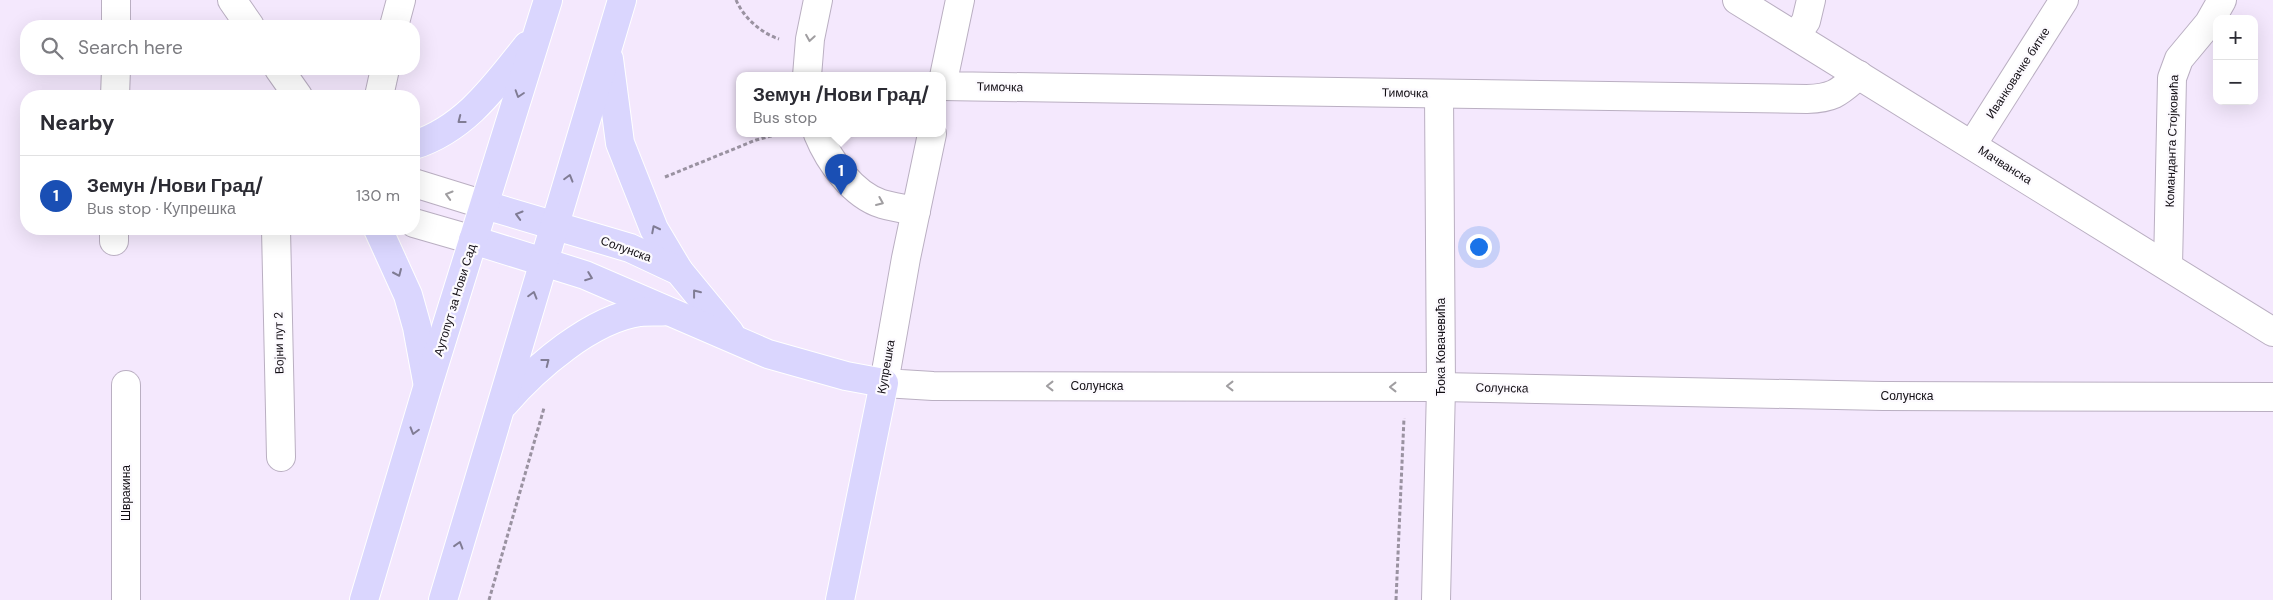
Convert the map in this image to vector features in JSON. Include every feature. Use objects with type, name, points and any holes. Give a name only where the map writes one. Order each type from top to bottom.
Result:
[{"type":"main road","name":"Аутопут за Нови Сад","points":[[364,600],[428,385],[548,0]]},
{"type":"main road","points":[[443,600],[542,261],[622,0]]},
{"type":"main road","points":[[420,142],[438,137],[465,117],[498,84],[539,31]]},
{"type":"main road","points":[[608,45],[614,108],[620,143],[654,229],[679,272]]},
{"type":"main road","name":"Солунска","points":[[484,205],[554,224],[630,248],[679,272],[711,313],[737,341]]},
{"type":"main road","points":[[381,235],[408,295],[417,327],[428,385]]},
{"type":"main road","name":"Солунска","points":[[473,240],[585,275],[768,354],[846,376],[884,383]]},
{"type":"main road","points":[[500,409],[523,381],[545,362],[590,332],[640,312],[672,311]]},
{"type":"main road","name":"Купрешка","points":[[840,600],[884,383]]},
{"type":"street","points":[[116,0],[116,20]]},
{"type":"street","points":[[232,0],[246,20]]},
{"type":"street","points":[[396,20],[401,0]]},
{"type":"street","points":[[807,72],[810,38],[818,0]]},
{"type":"street","points":[[945,72],[960,0]]},
{"type":"street","name":"Мачванска","points":[[1737,0],[2273,332]]},
{"type":"street","points":[[1796,36],[1806,21],[1811,0]]},
{"type":"street","name":"Иванковачке битке","points":[[1972,145],[2064,0]]},
{"type":"street","name":"Команданта Стојковића","points":[[2168,266],[2172,78],[2179,58],[2209,23],[2222,0]]},
{"type":"street","points":[[116,75],[116,90]]},
{"type":"street","points":[[283,75],[294,90]]},
{"type":"street","points":[[380,90],[384,75]]},
{"type":"street","name":"Тимочка","points":[[946,86],[1807,100],[1837,94],[1859,75]]},
{"type":"street","name":"Ђока Ковачевића","points":[[1436,600],[1442,387],[1438,94]]},
{"type":"street","points":[[820,137],[836,165],[849,181],[867,196],[881,203],[916,211]]},
{"type":"street","name":"Купрешка","points":[[884,383],[931,137]]},
{"type":"street","points":[[420,184],[484,205]]},
{"type":"street","points":[[420,225],[473,240]]},
{"type":"street","name":"Војни пут 2","points":[[276,235],[281,457]]},
{"type":"street","name":"Солунска","points":[[884,383],[933,386],[1442,387],[1883,396],[2273,397]]},
{"type":"street","name":"Швракина","points":[[126,385],[126,600]]},
{"type":"path","points":[[736,0],[740,10],[765,34],[787,42]]},
{"type":"path","points":[[657,180],[756,140],[768,137]]},
{"type":"path","points":[[489,600],[547,399]]},
{"type":"path","points":[[1396,600],[1404,416]]},
{"type":"place","name":"Земун /Нови Град/","points":[[841,195]]}]
